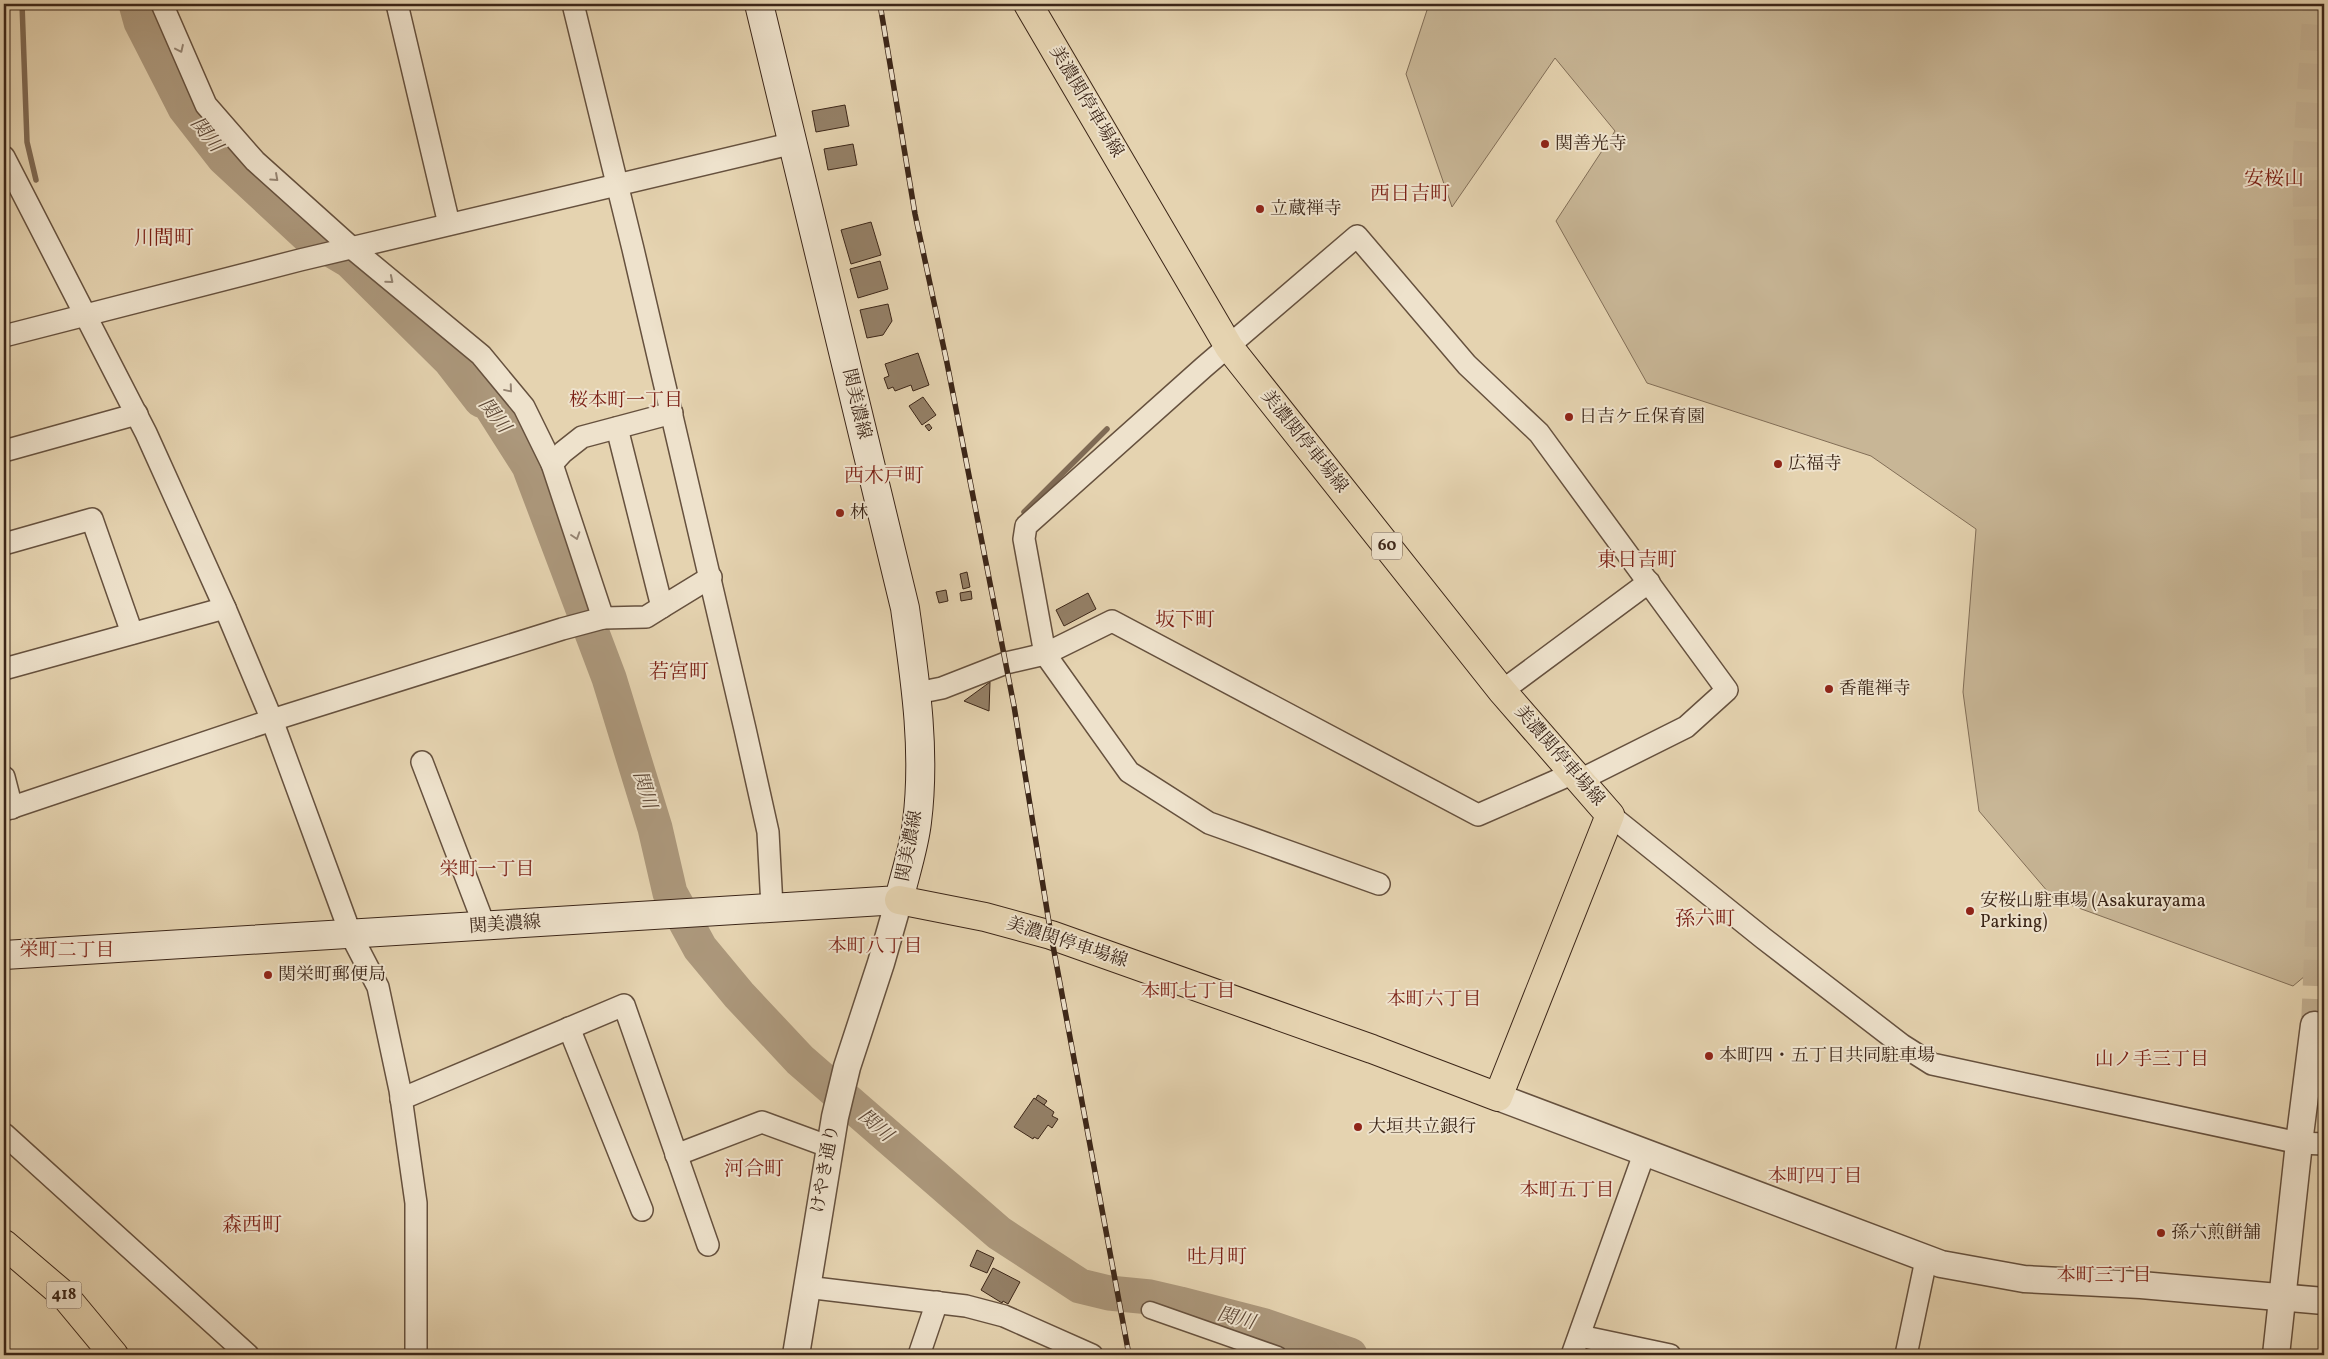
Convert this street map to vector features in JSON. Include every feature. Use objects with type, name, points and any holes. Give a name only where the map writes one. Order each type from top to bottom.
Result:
[{"type":"main road","name":"関美濃線","points":[[4,955],[486,927],[899,900],[917,822],[921,764],[917,693],[905,608],[794,142],[759,4]]},
{"type":"main road","name":"美濃関停車場線","points":[[899,900],[985,917],[1050,935],[1372,1049],[1498,1097],[1610,815],[1502,691],[1229,347],[1028,4]]},
{"type":"main road","name":"418","points":[[4,1244],[65,1296],[114,1355]]},
{"type":"street","points":[[162,4],[206,105],[255,161],[352,249],[481,355],[524,407],[552,464],[603,618]]},
{"type":"street","points":[[397,4],[449,224]]},
{"type":"street","points":[[573,4],[711,577],[768,832],[772,907]]},
{"type":"street","points":[[4,336],[300,260],[618,186],[794,142]]},
{"type":"street","points":[[4,157],[11,186],[85,314],[137,414],[225,608],[272,720],[351,935],[378,988],[391,1038],[402,1099],[416,1203],[416,1355]]},
{"type":"street","points":[[917,693],[942,688],[1006,663],[1045,654],[1112,621],[1478,815],[1577,776],[1686,727],[1727,690],[1539,433],[1467,365],[1358,236],[1204,367],[1026,526],[1024,540],[1045,654],[1130,772],[1209,823],[1379,884]]},
{"type":"street","points":[[552,464],[563,452],[582,438],[672,413]]},
{"type":"street","points":[[4,451],[137,414]]},
{"type":"street","points":[[617,428],[662,607]]},
{"type":"street","points":[[4,544],[92,519],[132,633]]},
{"type":"street","points":[[4,776],[8,809],[272,720],[562,629],[603,618],[646,618],[711,577]]},
{"type":"street","points":[[1502,691],[1649,582]]},
{"type":"street","points":[[4,669],[225,608]]},
{"type":"street","points":[[422,762],[486,927]]},
{"type":"street","points":[[1610,815],[1763,938],[1902,1045],[1932,1064],[2299,1144],[2324,1144]]},
{"type":"street","name":"けやき通り","points":[[796,1355],[835,1118],[847,1067],[882,963],[899,900]]},
{"type":"street","points":[[402,1099],[624,1005],[708,1245]]},
{"type":"street","points":[[2276,1355],[2314,1025]]},
{"type":"street","points":[[569,1028],[642,1210]]},
{"type":"street","points":[[1498,1097],[1926,1260],[2024,1279],[2141,1285],[2324,1301]]},
{"type":"street","points":[[676,1155],[762,1122],[830,1147]]},
{"type":"street","points":[[4,1134],[248,1355]]},
{"type":"street","points":[[1572,1355],[1644,1154]]},
{"type":"street","points":[[1906,1355],[1926,1260]]},
{"type":"street","points":[[806,1287],[966,1306],[1004,1316],[1092,1355]]},
{"type":"street","points":[[919,1355],[937,1302]]},
{"type":"street","points":[[1150,1310],[1278,1355]]},
{"type":"street","points":[[1580,1336],[1670,1355]]},
{"type":"shaded area","points":[[1429,4],[2324,4],[2324,960],[2293,986],[2054,899],[1979,811],[1963,692],[1976,529],[1871,456],[1647,383],[1556,221],[1615,131],[1555,58],[1452,207],[1406,74]]},
{"type":"building","points":[[845,105],[849,126],[816,132],[812,111]]},
{"type":"building","points":[[853,144],[857,165],[828,170],[824,149]]},
{"type":"building","points":[[871,222],[881,255],[851,264],[841,230]]},
{"type":"building","points":[[880,261],[888,289],[858,298],[850,269]]},
{"type":"building","points":[[888,304],[892,321],[883,335],[867,338],[860,310]]},
{"type":"building","points":[[918,353],[929,385],[913,391],[911,385],[895,391],[893,387],[888,389],[884,378],[889,376],[885,364]]},
{"type":"building","points":[[923,397],[936,415],[922,425],[909,406]]},
{"type":"building","points":[[929,424],[932,428],[929,431],[925,426]]},
{"type":"building","points":[[967,572],[970,587],[963,589],[960,574]]},
{"type":"building","points":[[946,590],[948,601],[939,603],[936,592]]},
{"type":"building","points":[[971,591],[972,599],[961,601],[960,593]]},
{"type":"building","points":[[1088,593],[1096,609],[1064,626],[1056,610]]},
{"type":"building","points":[[990,682],[989,711],[964,701]]},
{"type":"building","points":[[1038,1095],[1047,1101],[1044,1105],[1035,1100]]},
{"type":"building","points":[[1034,1098],[1054,1112],[1052,1116],[1058,1119],[1052,1128],[1048,1125],[1038,1139],[1034,1137],[1033,1139],[1014,1127]]},
{"type":"building","points":[[977,1250],[994,1258],[987,1273],[970,1266]]},
{"type":"building","points":[[993,1268],[1020,1282],[1008,1304],[1003,1301],[1002,1303],[981,1290]]},
{"type":"waterway","points":[[22,4],[27,142],[36,180]]},
{"type":"waterway","name":"関川","points":[[136,4],[141,22],[185,108],[224,158],[308,236],[350,261],[450,360],[481,400],[489,403],[529,466],[609,678],[655,828],[670,893],[700,948],[739,995],[800,1060],[999,1233],[1080,1286],[1109,1293],[1150,1297],[1180,1304],[1265,1326],[1350,1355]]},
{"type":"waterway","points":[[1024,512],[1107,429]]},
{"type":"tunnel","points":[[2314,1025],[2322,842],[2305,166],[2316,4]]},
{"type":"railway","points":[[880,4],[915,214],[947,363],[1014,706],[1051,935],[1129,1355]]},
{"type":"place","name":"関善光寺","points":[[1545,144]]},
{"type":"place","name":"立蔵禅寺","points":[[1260,209]]},
{"type":"place","name":"日吉ケ丘保育園","points":[[1569,417]]},
{"type":"place","name":"広福寺","points":[[1778,464]]},
{"type":"place","name":"林","points":[[840,513]]},
{"type":"place","name":"香龍禅寺","points":[[1829,689]]},
{"type":"place","name":"安桜山駐車場 (Asakurayama Parking)","points":[[1970,911]]},
{"type":"place","name":"関栄町郵便局","points":[[268,975]]},
{"type":"place","name":"本町四・五丁目共同駐車場","points":[[1709,1056]]},
{"type":"place","name":"大垣共立銀行","points":[[1358,1127]]},
{"type":"place","name":"孫六煎餅舗","points":[[2161,1233]]},
{"type":"district","name":"安桜山","points":[[2274,180]]},
{"type":"district","name":"西日吉町","points":[[1410,195]]},
{"type":"district","name":"川間町","points":[[164,239]]},
{"type":"district","name":"桜本町一丁目","points":[[626,401]]},
{"type":"district","name":"西木戸町","points":[[884,477]]},
{"type":"district","name":"東日吉町","points":[[1637,561]]},
{"type":"district","name":"坂下町","points":[[1185,621]]},
{"type":"district","name":"若宮町","points":[[679,673]]},
{"type":"district","name":"栄町一丁目","points":[[487,870]]},
{"type":"district","name":"孫六町","points":[[1705,920]]},
{"type":"district","name":"本町八丁目","points":[[875,947]]},
{"type":"district","name":"栄町二丁目","points":[[67,951]]},
{"type":"district","name":"本町七丁目","points":[[1188,992]]},
{"type":"district","name":"本町六丁目","points":[[1434,1000]]},
{"type":"district","name":"山ノ手三丁目","points":[[2152,1060]]},
{"type":"district","name":"河合町","points":[[754,1170]]},
{"type":"district","name":"本町四丁目","points":[[1815,1177]]},
{"type":"district","name":"本町五丁目","points":[[1567,1191]]},
{"type":"district","name":"森西町","points":[[252,1226]]},
{"type":"district","name":"吐月町","points":[[1217,1258]]},
{"type":"district","name":"本町三丁目","points":[[2104,1276]]}]
